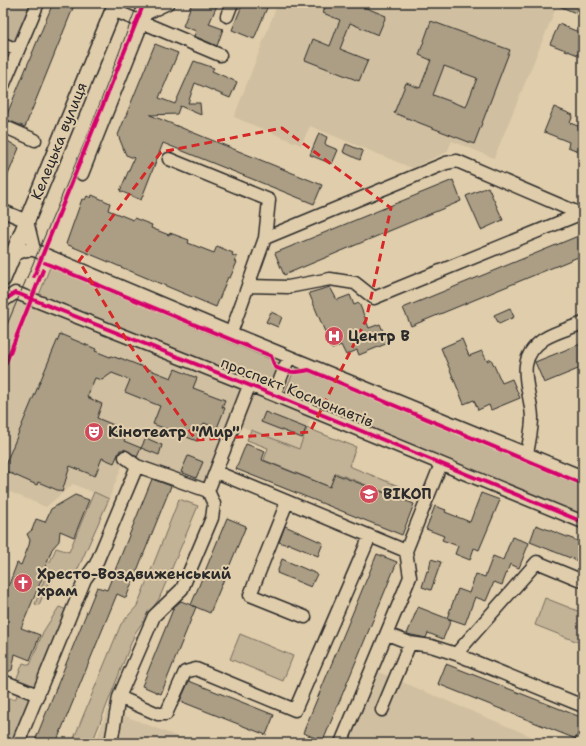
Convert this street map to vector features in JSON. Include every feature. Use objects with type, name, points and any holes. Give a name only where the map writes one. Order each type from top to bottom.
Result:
[{"type":"main road","name":"Келецька вулиця","points":[[4,277],[114,6]]},
{"type":"street","points":[[3,86],[38,3]]},
{"type":"street","points":[[82,174],[146,13],[168,3]]},
{"type":"street","points":[[227,16],[232,3]]},
{"type":"street","points":[[114,6],[146,13],[220,55]]},
{"type":"street","points":[[3,44],[18,50]]},
{"type":"street","points":[[3,126],[35,140]]},
{"type":"street","points":[[169,159],[269,200],[265,238],[230,333]]},
{"type":"street","points":[[265,238],[446,163],[457,161],[581,214]]},
{"type":"street","points":[[3,211],[27,221],[34,250],[26,250],[13,255]]},
{"type":"street","points":[[248,286],[288,287],[330,279],[355,284],[374,298],[581,214]]},
{"type":"street","name":"проспект Космонавтів","points":[[34,250],[230,333],[583,477]]},
{"type":"street","points":[[3,301],[15,293],[10,290],[4,277]]},
{"type":"street","name":"проспект Космонавтів","points":[[15,293],[274,395],[583,522]]},
{"type":"street","points":[[527,454],[532,418],[524,373],[526,361],[531,351],[544,339],[583,322]]},
{"type":"street","points":[[274,395],[289,357]]},
{"type":"street","points":[[208,491],[249,386]]},
{"type":"street","points":[[112,743],[119,697],[154,616],[182,589],[212,518],[214,504],[208,491],[137,466],[125,457]]},
{"type":"street","points":[[340,743],[410,577],[406,551],[440,464]]},
{"type":"street","points":[[18,743],[85,578],[96,564],[137,466]]},
{"type":"street","points":[[216,472],[406,551]]},
{"type":"street","points":[[287,502],[250,594],[305,617]]},
{"type":"street","points":[[119,697],[158,714],[166,714],[185,672],[196,669],[295,710],[370,536]]},
{"type":"street","points":[[456,654],[537,562],[583,581]]},
{"type":"street","points":[[387,634],[410,643],[431,646],[456,654],[583,706]]},
{"type":"street","points":[[382,710],[410,643]]},
{"type":"street","points":[[3,681],[38,695]]},
{"type":"highlighted area","points":[[282,128],[391,208],[366,320],[310,432],[196,440],[129,344],[79,261],[161,152]]},
{"type":"shaded area","points":[[3,3],[38,3],[3,86]]},
{"type":"shaded area","points":[[278,3],[558,3],[494,158],[452,141],[447,152],[412,168],[310,126],[301,145],[234,117]]},
{"type":"shaded area","points":[[50,267],[282,364],[272,390],[39,295]]},
{"type":"shaded area","points":[[20,302],[34,306],[312,415],[299,449],[230,422],[207,483],[200,484],[125,458],[109,499],[73,484],[46,507],[3,489],[3,311],[8,305]]},
{"type":"shaded area","points":[[296,366],[583,486],[583,517],[284,394]]},
{"type":"shaded area","points":[[307,428],[356,447],[349,466],[406,489],[402,499],[336,473],[330,487],[264,460],[268,448],[247,440],[251,430],[299,449]]},
{"type":"shaded area","points":[[94,492],[109,499],[73,580],[55,573],[51,583],[48,583],[39,605],[35,604],[48,570],[44,568],[46,561],[50,562],[56,548],[69,552]]},
{"type":"shaded area","points":[[179,499],[198,506],[159,599],[135,633],[92,743],[72,743],[121,624],[137,606]]},
{"type":"shaded area","points":[[545,598],[583,613],[583,644],[535,625]]},
{"type":"shaded area","points":[[59,607],[67,610],[35,687],[16,680],[23,663],[30,665],[43,632]]},
{"type":"shaded area","points":[[240,634],[293,656],[283,681],[230,659]]},
{"type":"shaded area","points":[[376,671],[533,737],[531,743],[346,743]]},
{"type":"shaded area","points":[[18,693],[29,697],[29,704],[13,743],[3,742],[3,701],[5,696],[15,700]]},
{"type":"shaded area","points":[[108,709],[193,743],[95,743]]},
{"type":"building","points":[[53,3],[75,3],[25,127],[5,119]]},
{"type":"building","points":[[192,3],[218,3],[209,24],[223,29],[217,46],[194,36],[196,31],[183,26]]},
{"type":"building","points":[[243,3],[269,3],[254,39],[232,30]]},
{"type":"building","points":[[327,3],[354,3],[386,16],[378,35],[350,23],[340,49],[368,60],[359,81],[305,60],[313,39],[330,46],[340,20],[323,13]]},
{"type":"building","points":[[552,3],[583,3],[583,16]]},
{"type":"building","points":[[583,16],[583,57],[550,44],[559,24],[576,31]]},
{"type":"building","points":[[431,21],[510,50],[474,144],[394,113],[406,83],[420,88],[431,60],[419,55]],"holes":[[[444,66],[477,78],[466,107],[433,95]]]},
{"type":"building","points":[[155,44],[178,53],[159,98],[175,104],[194,61],[214,68],[212,71],[237,82],[230,98],[195,83],[188,103],[200,103],[201,115],[180,106],[177,114],[150,115],[322,185],[314,204],[163,143],[141,200],[120,191],[134,158],[126,155],[118,135]]},
{"type":"building","points":[[554,107],[573,115],[570,123],[583,128],[583,153],[568,147],[569,142],[544,132]]},
{"type":"building","points":[[319,133],[327,137],[325,143],[326,145],[338,150],[332,164],[310,155]]},
{"type":"building","points":[[3,138],[19,148],[3,187]]},
{"type":"building","points":[[346,144],[363,151],[360,160],[343,152]]},
{"type":"building","points":[[453,180],[461,201],[284,275],[275,253]]},
{"type":"building","points":[[488,187],[503,220],[481,230],[466,196]]},
{"type":"building","points":[[92,195],[110,203],[108,210],[133,220],[134,218],[152,225],[151,228],[169,235],[170,233],[189,240],[188,243],[214,253],[217,246],[233,253],[232,255],[237,257],[235,261],[237,262],[230,278],[228,277],[216,307],[66,244],[82,199],[85,200],[87,196],[91,198]]},
{"type":"building","points":[[583,234],[583,255],[411,326],[403,308]]},
{"type":"building","points":[[330,287],[337,300],[350,295],[354,305],[359,303],[369,328],[380,324],[388,343],[359,355],[357,350],[346,355],[341,345],[332,349],[309,293]]},
{"type":"building","points":[[510,308],[514,317],[499,324],[494,315]]},
{"type":"building","points":[[271,312],[282,317],[278,327],[266,322]]},
{"type":"building","points":[[60,334],[96,349],[95,351],[110,357],[120,358],[171,378],[175,369],[197,378],[193,388],[225,400],[222,407],[225,408],[217,428],[204,423],[197,441],[153,424],[160,406],[125,392],[130,380],[112,373],[102,380],[95,378],[87,397],[102,404],[97,418],[116,426],[114,431],[126,436],[124,441],[141,448],[137,457],[126,450],[120,450],[114,463],[102,458],[95,476],[70,466],[62,492],[38,482],[37,485],[3,470]]},
{"type":"building","points":[[462,339],[469,356],[482,351],[487,361],[491,359],[502,383],[512,379],[520,398],[491,410],[489,405],[478,410],[474,400],[464,404],[441,348]]},
{"type":"building","points":[[583,343],[583,367],[544,383],[535,362]]},
{"type":"building","points":[[265,412],[306,428],[302,438],[261,422]]},
{"type":"building","points":[[146,438],[162,445],[159,455],[141,448]]},
{"type":"building","points":[[246,444],[265,451],[262,460],[330,487],[335,474],[414,504],[402,535],[236,469]]},
{"type":"building","points":[[188,456],[203,462],[196,478],[181,472]]},
{"type":"building","points":[[152,479],[171,486],[126,598],[117,594],[56,743],[34,743],[97,587],[107,590]]},
{"type":"building","points":[[481,493],[500,500],[479,550],[474,548],[470,560],[455,554],[458,546],[442,540],[444,536],[426,529],[435,506],[446,510],[445,512],[470,522]]},
{"type":"building","points":[[75,495],[89,500],[74,537],[60,531],[59,541],[52,549],[43,573],[44,574],[21,628],[40,635],[30,660],[15,654],[12,670],[3,674],[3,601],[17,563],[21,565],[29,545],[30,540],[27,534],[32,530],[36,519],[45,522],[51,509]]},
{"type":"building","points":[[227,518],[246,526],[210,613],[191,605]]},
{"type":"building","points":[[536,525],[583,543],[583,563],[530,542]]},
{"type":"building","points":[[285,526],[323,543],[318,556],[287,543],[287,545],[279,542]]},
{"type":"building","points":[[512,537],[529,543],[519,568],[510,564],[502,585],[494,582],[486,601],[475,597],[465,624],[447,618],[458,589],[469,593],[476,574],[485,577],[493,556],[503,560]]},
{"type":"building","points":[[377,554],[397,562],[323,741],[303,733]]},
{"type":"building","points":[[282,559],[317,574],[311,587],[277,573]]},
{"type":"building","points":[[431,559],[441,562],[431,590],[422,587],[427,571],[429,571]]},
{"type":"building","points":[[181,601],[196,607],[161,694],[142,686],[174,607]]},
{"type":"building","points":[[418,607],[451,620],[443,639],[428,633],[426,638],[407,634]]},
{"type":"building","points":[[446,664],[583,718],[576,739],[438,684]]},
{"type":"building","points":[[189,681],[274,715],[266,735],[180,701]]},
{"type":"tram line","points":[[3,334],[89,132],[138,3]]},
{"type":"cycle path","points":[[34,276],[144,3]]},
{"type":"cycle path","points":[[45,263],[271,356],[275,367],[279,369],[291,372],[309,370],[583,484]]},
{"type":"cycle path","points":[[3,370],[43,270]]},
{"type":"cycle path","points":[[3,301],[15,293],[19,294],[274,395],[583,522]]},
{"type":"place","name":"Центр В","points":[[334,336]]},
{"type":"place","name":"Кінотеатр \"Мир\"","points":[[94,432]]},
{"type":"place","name":"ВІКОП","points":[[369,494]]},
{"type":"place","name":"Хресто-Воздвиженський храм","points":[[23,583]]}]
